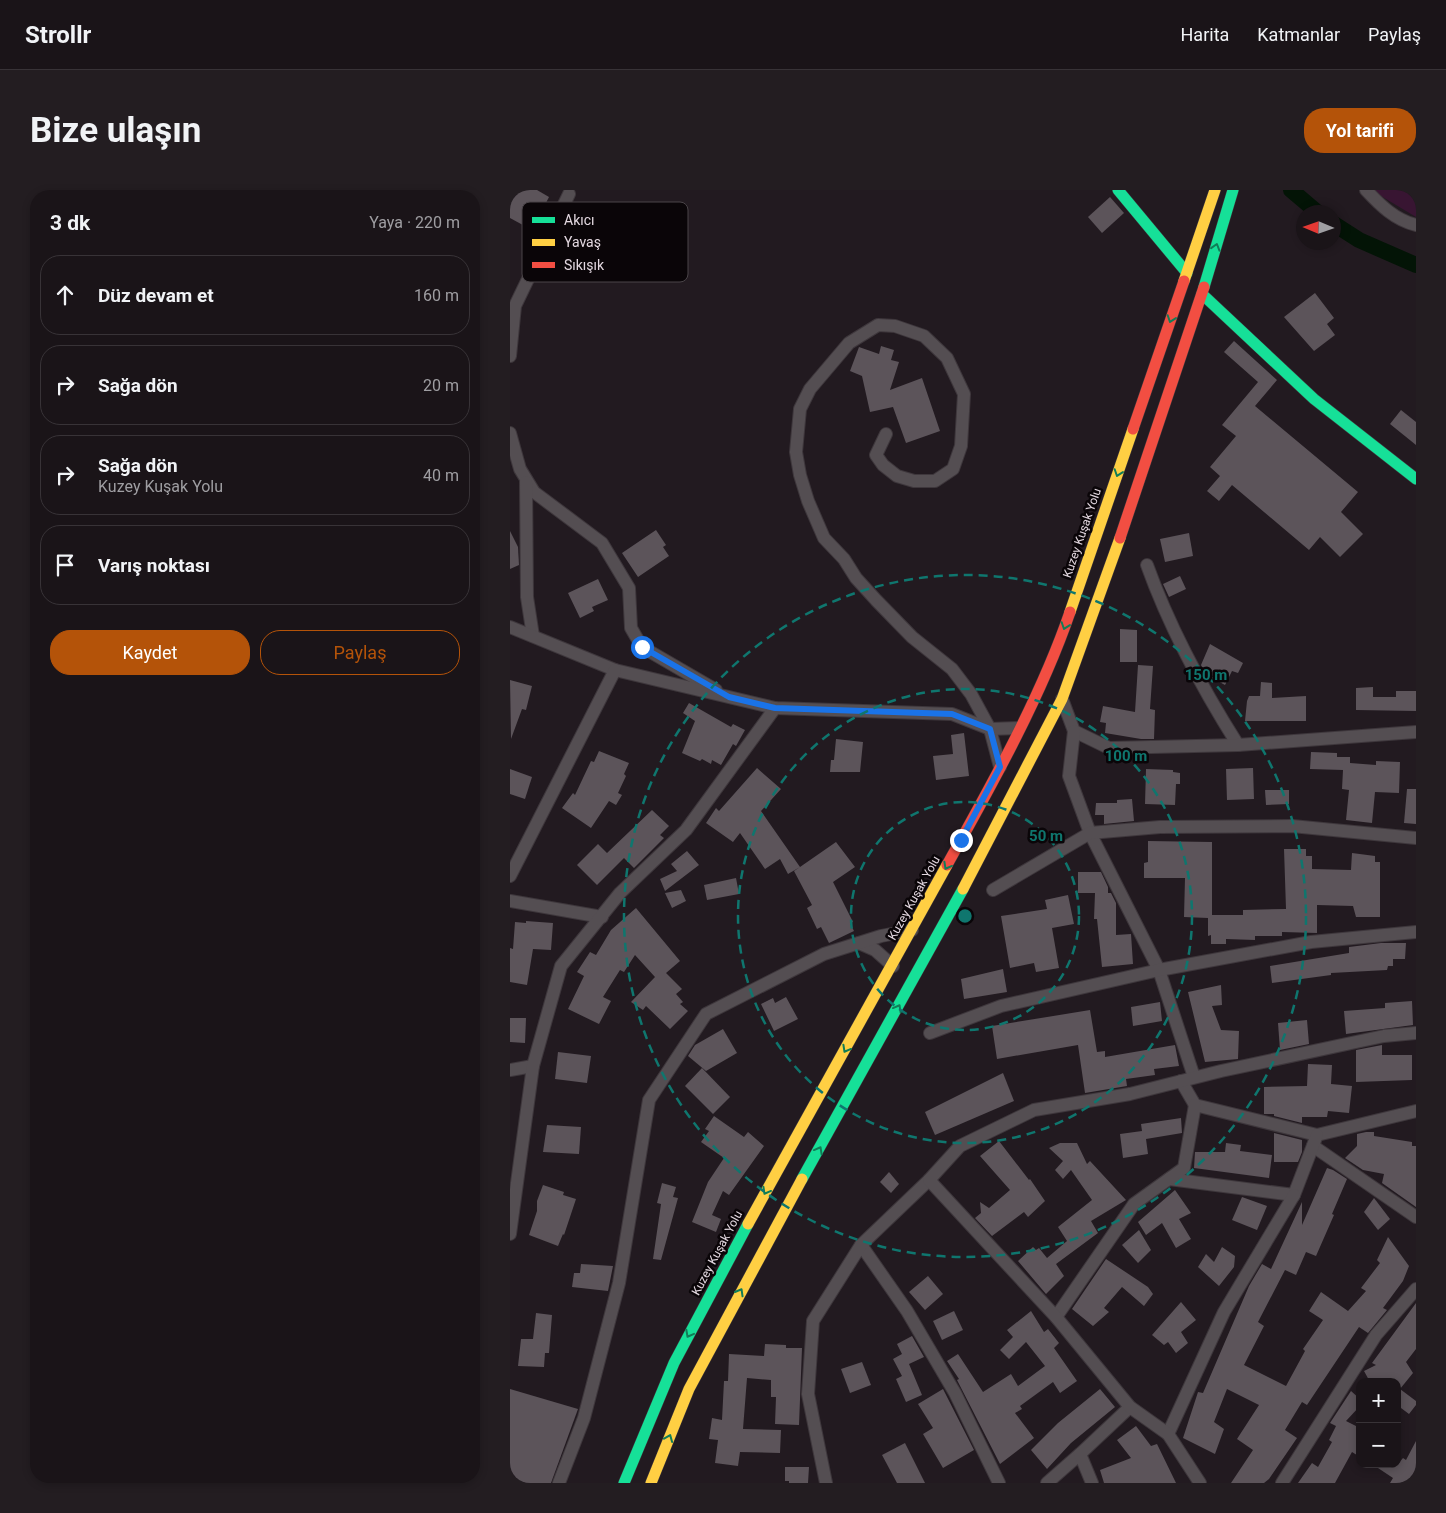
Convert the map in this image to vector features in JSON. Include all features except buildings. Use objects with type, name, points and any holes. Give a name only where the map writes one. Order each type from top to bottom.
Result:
[{"type":"main road","points":[[1118,190],[1187,273]]},
{"type":"main road","name":"Kuzey Kuşak Yolu","points":[[624,1483],[674,1363],[764,1193],[893,966],[1000,767],[1059,644],[1215,190]]},
{"type":"main road","points":[[651,1483],[689,1389],[734,1302],[936,937],[1062,699],[1119,542],[1202,294],[1233,190]]},
{"type":"main road","points":[[1202,294],[1314,399],[1416,479]]},
{"type":"street","points":[[1366,190],[1384,210],[1416,226]]},
{"type":"street","points":[[510,356],[515,306],[526,282]]},
{"type":"street","points":[[886,434],[876,456],[883,465],[897,476],[914,481],[935,481],[953,469],[958,454],[964,420],[964,394],[947,358],[924,336],[909,329],[878,325],[849,343],[836,356],[810,389],[800,409],[796,452],[800,476],[808,501],[824,538],[844,559],[856,578],[876,600],[912,637],[952,669],[971,694],[990,729],[1000,767]]},
{"type":"street","points":[[510,433],[520,469],[534,492],[574,520],[602,543],[629,588],[630,628],[642,647],[729,697]]},
{"type":"street","points":[[526,478],[526,597],[533,636]]},
{"type":"street","points":[[1147,565],[1157,594],[1203,690],[1238,745]]},
{"type":"street","points":[[510,628],[615,670],[775,708],[952,714],[990,729],[1019,728]]},
{"type":"street","points":[[510,876],[615,670]]},
{"type":"street","points":[[1062,699],[1074,731],[1069,776],[1090,834],[1159,970],[1194,1077]]},
{"type":"street","points":[[510,1234],[533,1066],[561,966],[620,893],[686,830],[775,708]]},
{"type":"street","points":[[1074,731],[1109,748],[1238,745],[1416,732]]},
{"type":"street","points":[[993,890],[1090,834],[1160,827],[1292,826],[1416,838]]},
{"type":"street","points":[[510,901],[602,916]]},
{"type":"street","points":[[559,1483],[584,1418],[619,1283],[649,1100],[706,1014],[824,954],[881,936],[912,930]]},
{"type":"street","points":[[930,1033],[1001,1006],[1159,970],[1311,942],[1416,932]]},
{"type":"street","points":[[859,943],[875,950],[893,966]]},
{"type":"street","points":[[826,1483],[808,1394],[813,1321],[861,1245],[929,1180],[960,1146],[1034,1110],[1130,1094],[1194,1077],[1384,1036],[1416,1033]]},
{"type":"street","points":[[510,1070],[533,1066]]},
{"type":"street","points":[[1056,1317],[1134,1204],[1184,1168],[1195,1105],[1181,1081]]},
{"type":"street","points":[[1195,1105],[1315,1141],[1416,1217]]},
{"type":"street","points":[[1315,1141],[1416,1111]]},
{"type":"street","points":[[1168,1434],[1224,1312],[1294,1195],[1315,1141]]},
{"type":"street","points":[[1169,1179],[1294,1195]]},
{"type":"street","points":[[929,1180],[1056,1317],[1130,1408],[1168,1434],[1200,1483]]},
{"type":"street","points":[[861,1245],[907,1311],[955,1393],[999,1483]]},
{"type":"street","points":[[1282,1483],[1376,1335],[1416,1289]]},
{"type":"street","points":[[1047,1483],[1130,1408]]},
{"type":"street","points":[[1080,1454],[1092,1483]]},
{"type":"shaded area","points":[[1371,190],[1416,190],[1416,217]]},
{"type":"waterway","points":[[1291,190],[1309,205]]},
{"type":"waterway","points":[[1341,228],[1359,240],[1416,265]]},
{"type":"traffic: fast","points":[[1118,190],[1187,273]]},
{"type":"traffic: fast","points":[[1204,287],[1233,190]]},
{"type":"traffic: fast","points":[[1202,294],[1314,399],[1416,479]]},
{"type":"traffic: fast","points":[[802,1179],[963,889]]},
{"type":"traffic: fast","points":[[624,1483],[674,1363],[748,1224]]},
{"type":"traffic: slow","points":[[1184,281],[1215,190]]},
{"type":"traffic: slow","points":[[1070,612],[1133,429]]},
{"type":"traffic: slow","points":[[963,889],[1062,699],[1120,538]]},
{"type":"traffic: slow","points":[[748,1224],[947,865]]},
{"type":"traffic: slow","points":[[651,1483],[689,1389],[802,1179]]},
{"type":"traffic: jam","points":[[1133,429],[1184,281]]},
{"type":"traffic: jam","points":[[1120,538],[1204,287]]},
{"type":"traffic: jam","points":[[947,865],[998,773],[1030,709],[1070,612]]},
{"type":"route","points":[[642,647],[729,697],[775,708],[952,714],[990,729],[1000,767],[961,840]]}]
